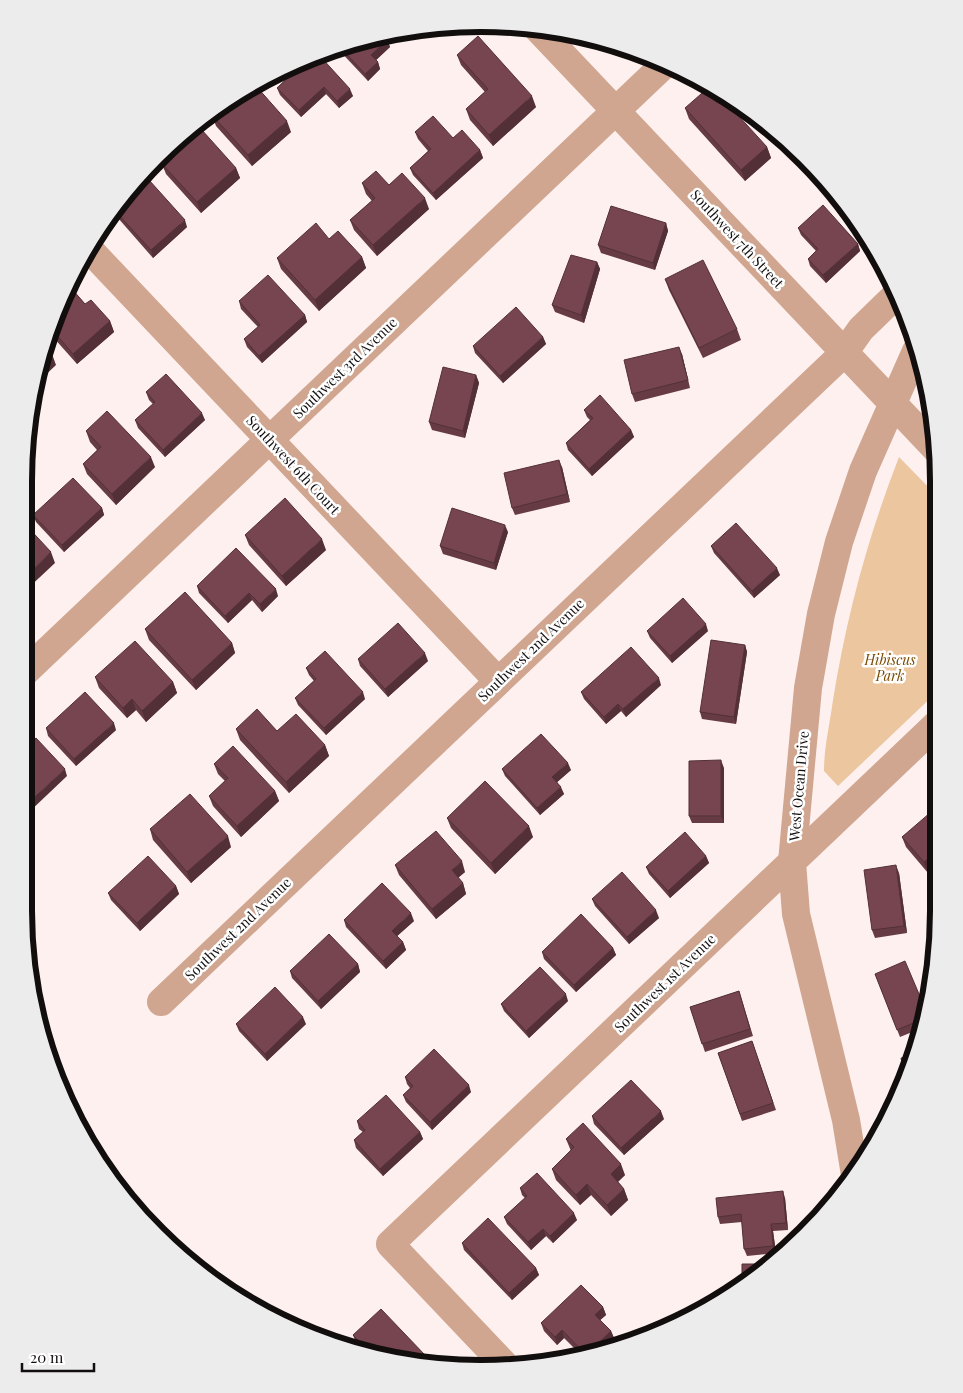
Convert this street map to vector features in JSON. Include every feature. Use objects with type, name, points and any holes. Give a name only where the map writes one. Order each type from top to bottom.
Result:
[{"type":"street","name":"Southwest 7th Street","points":[[545,37],[929,442]]},
{"type":"street","name":"Southwest 3rd Avenue","points":[[32,665],[659,70]]},
{"type":"street","name":"Southwest 6th Court","points":[[94,255],[498,681]]},
{"type":"street","name":"Southwest 2nd Avenue","points":[[160,1002],[844,352],[861,329],[891,300]]},
{"type":"street","points":[[892,402],[913,358]]},
{"type":"street","name":"West Ocean Drive","points":[[853,1164],[846,1120],[796,914],[792,862],[808,688],[821,614],[845,524],[863,471],[892,402]]},
{"type":"street","name":"Southwest 1st Avenue","points":[[499,1360],[390,1244],[930,731]]},
{"type":"green space","name":"Hibiscus Park","points":[[899,457],[930,489],[930,699],[838,786],[824,771],[826,744],[852,606],[868,546]]},
{"type":"building","points":[[478,36],[532,96],[489,135],[466,109],[488,89],[457,55]]},
{"type":"building","points":[[383,44],[371,55],[378,62],[365,74],[346,53]]},
{"type":"building","points":[[325,61],[350,89],[337,101],[324,87],[299,110],[277,88],[290,76]]},
{"type":"building","points":[[261,91],[287,121],[248,155],[216,119]]},
{"type":"building","points":[[704,92],[732,109],[767,147],[741,170],[685,108]]},
{"type":"building","points":[[433,116],[453,138],[462,130],[480,150],[433,193],[410,168],[431,149],[415,132]]},
{"type":"building","points":[[202,130],[236,168],[197,202],[163,165]]},
{"type":"building","points":[[376,171],[389,185],[402,173],[425,198],[373,245],[350,220],[375,198],[362,183]]},
{"type":"building","points":[[149,180],[185,220],[151,250],[119,216]]},
{"type":"building","points":[[823,205],[858,244],[823,275],[808,259],[818,249],[798,228]]},
{"type":"building","points":[[611,206],[666,223],[653,263],[598,245]]},
{"type":"building","points":[[316,223],[329,239],[338,231],[362,257],[315,300],[277,258]]},
{"type":"building","points":[[571,255],[597,262],[581,315],[552,305]]},
{"type":"building","points":[[703,260],[737,329],[699,348],[665,279]]},
{"type":"building","points":[[268,275],[305,315],[259,356],[244,339],[260,325],[239,301]]},
{"type":"building","points":[[75,292],[85,304],[91,300],[110,321],[73,354],[57,335]]},
{"type":"building","points":[[516,307],[543,337],[500,376],[473,346]]},
{"type":"building","points":[[679,347],[688,380],[632,394],[624,360]]},
{"type":"building","points":[[443,367],[476,375],[463,431],[429,422]]},
{"type":"building","points":[[166,374],[202,413],[163,450],[135,420],[155,402],[146,392]]},
{"type":"building","points":[[600,395],[631,430],[589,469],[566,443],[593,418],[584,410]]},
{"type":"building","points":[[107,411],[151,457],[112,494],[83,464],[101,447],[86,431]]},
{"type":"building","points":[[559,460],[567,494],[512,508],[504,473]]},
{"type":"building","points":[[73,478],[102,508],[62,545],[33,515]]},
{"type":"building","points":[[285,498],[322,539],[282,576],[245,535]]},
{"type":"building","points":[[452,508],[505,525],[494,563],[440,546]]},
{"type":"building","points":[[736,523],[777,568],[752,591],[711,546]]},
{"type":"building","points":[[32,532],[51,552],[32,570]]},
{"type":"building","points":[[236,548],[276,589],[260,604],[249,593],[225,616],[197,586]]},
{"type":"building","points":[[185,592],[232,643],[192,680],[145,629]]},
{"type":"building","points":[[683,598],[706,624],[670,656],[647,631]]},
{"type":"building","points":[[398,623],[425,653],[385,689],[358,659]]},
{"type":"building","points":[[711,640],[745,645],[734,717],[700,712]]},
{"type":"building","points":[[135,641],[173,682],[142,711],[132,699],[123,708],[95,677]]},
{"type":"building","points":[[631,647],[659,678],[623,709],[618,704],[604,717],[581,692]]},
{"type":"building","points":[[325,651],[363,692],[324,728],[295,698],[316,679],[306,668]]},
{"type":"building","points":[[85,692],[114,723],[74,759],[46,728]]},
{"type":"building","points":[[257,709],[277,731],[296,714],[325,745],[286,782],[236,729]]},
{"type":"building","points":[[541,734],[568,763],[552,777],[561,787],[537,808],[502,769]]},
{"type":"building","points":[[36,738],[65,769],[32,800],[32,742]]},
{"type":"building","points":[[233,746],[275,791],[237,826],[209,796],[228,778],[214,764]]},
{"type":"building","points":[[721,760],[721,816],[689,816],[689,761]]},
{"type":"building","points":[[485,781],[529,826],[491,863],[447,818]]},
{"type":"building","points":[[190,794],[228,836],[187,872],[150,829]]},
{"type":"building","points":[[930,813],[930,857],[924,862],[902,837]]},
{"type":"building","points":[[436,831],[462,861],[452,870],[463,883],[432,909],[395,865]]},
{"type":"building","points":[[685,832],[706,856],[668,891],[646,867]]},
{"type":"building","points":[[148,856],[176,886],[137,923],[108,893]]},
{"type":"building","points":[[896,865],[904,926],[872,930],[864,870]]},
{"type":"building","points":[[622,872],[656,910],[627,937],[592,899]]},
{"type":"building","points":[[382,883],[411,913],[392,931],[403,942],[383,961],[344,920]]},
{"type":"building","points":[[581,914],[613,948],[574,985],[542,952]]},
{"type":"building","points":[[329,934],[358,964],[318,1001],[290,971]]},
{"type":"building","points":[[905,961],[922,1000],[917,1022],[897,1030],[875,974]]},
{"type":"building","points":[[540,967],[566,994],[526,1031],[501,1004]]},
{"type":"building","points":[[275,987],[303,1017],[265,1054],[236,1024]]},
{"type":"building","points":[[739,991],[750,1029],[702,1044],[690,1007]]},
{"type":"building","points":[[752,1041],[773,1103],[740,1114],[718,1053]]},
{"type":"building","points":[[434,1049],[469,1085],[430,1122],[403,1095],[413,1086],[405,1077]]},
{"type":"building","points":[[907,1057],[903,1066],[901,1058]]},
{"type":"building","points":[[631,1080],[661,1111],[621,1148],[592,1116]]},
{"type":"building","points":[[386,1095],[420,1132],[380,1169],[354,1140],[365,1130],[357,1121]]},
{"type":"building","points":[[583,1123],[621,1164],[611,1174],[624,1189],[607,1205],[587,1184],[576,1195],[552,1169],[574,1147],[566,1139]]},
{"type":"building","points":[[537,1173],[574,1213],[550,1236],[543,1229],[528,1242],[504,1217],[527,1196],[520,1188]]},
{"type":"building","points":[[783,1191],[786,1223],[771,1224],[773,1246],[744,1249],[741,1214],[718,1217],[716,1198]]},
{"type":"building","points":[[488,1218],[536,1268],[509,1293],[462,1243]]},
{"type":"building","points":[[742,1264],[760,1264],[755,1268],[742,1277]]},
{"type":"building","points":[[581,1285],[603,1307],[595,1315],[611,1331],[596,1346],[580,1349],[562,1330],[555,1337],[541,1323]]},
{"type":"building","points":[[381,1309],[424,1354],[421,1357],[365,1345],[361,1344],[353,1335]]}]
